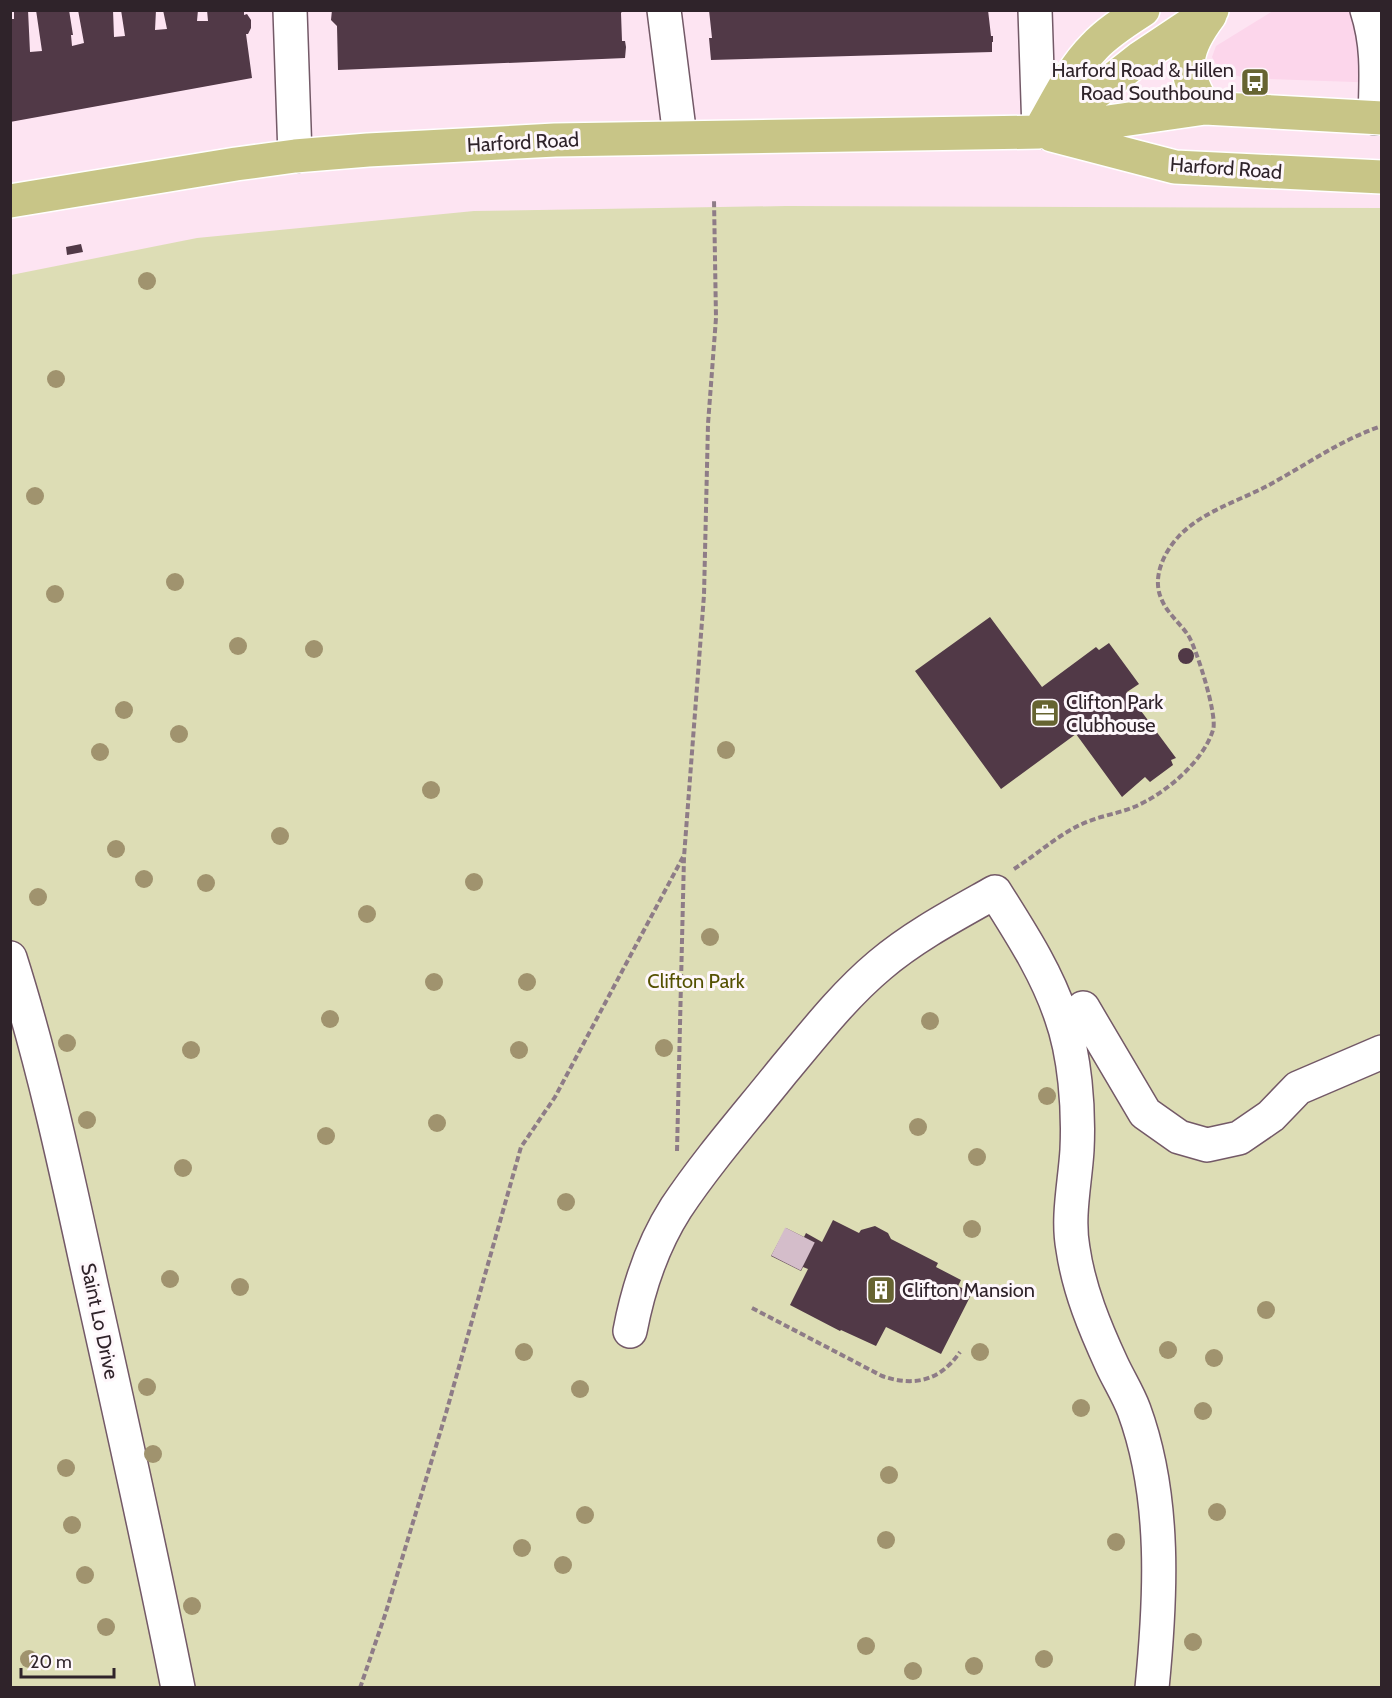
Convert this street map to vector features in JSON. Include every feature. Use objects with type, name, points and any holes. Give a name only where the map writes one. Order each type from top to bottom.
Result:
[{"type":"main road","points":[[1039,132],[1071,76],[1094,47],[1143,10]]},
{"type":"main road","points":[[1039,132],[1140,58],[1213,10]]},
{"type":"main road","points":[[1205,108],[1193,89],[1188,72],[1189,54],[1199,29],[1213,10]]},
{"type":"main road","name":"Harford Road","points":[[10,201],[295,156],[555,140],[1039,132],[1205,108],[1378,118]]},
{"type":"main road","name":"Harford Road","points":[[1039,132],[1175,167],[1382,177]]},
{"type":"street","points":[[290,10],[295,156]]},
{"type":"street","points":[[664,10],[680,137]]},
{"type":"street","points":[[1035,10],[1039,132]]},
{"type":"street","points":[[1367,10],[1374,32],[1378,118]]},
{"type":"street","points":[[630,1331],[644,1276],[675,1210],[734,1132],[832,1013],[881,963],[995,892],[1045,978],[1062,1017],[1072,1058],[1077,1149],[1072,1200],[1072,1248],[1084,1297],[1097,1331],[1134,1409],[1147,1455],[1156,1510],[1158,1593],[1152,1688]]},
{"type":"street","name":"Saint Lo Drive","points":[[10,958],[33,1030],[52,1105],[178,1688]]},
{"type":"street","points":[[1083,1008],[1145,1113],[1179,1137],[1207,1145],[1239,1138],[1271,1116],[1298,1088],[1382,1052]]},
{"type":"path","points":[[675,1210],[684,857],[704,595],[708,424],[716,318],[714,199]]},
{"type":"path","points":[[1009,873],[1080,825],[1136,806],[1154,796],[1186,773],[1199,756],[1214,729],[1215,716],[1196,652],[1189,636],[1160,597],[1157,579],[1166,555],[1178,538],[1194,522],[1266,486],[1344,442],[1382,426]]},
{"type":"path","points":[[360,1688],[385,1615],[446,1413],[521,1147],[555,1097],[684,857]]},
{"type":"path","points":[[752,1308],[882,1376],[894,1380],[906,1382],[931,1377],[952,1362],[960,1352]]},
{"type":"shaded area","points":[[1273,11],[1381,11],[1381,83],[1245,78],[1220,71],[1212,57],[1216,46]]},
{"type":"green space","name":"Clifton Park","points":[[786,206],[1381,208],[1381,1687],[11,1688],[11,275],[197,238],[474,211]]},
{"type":"building","points":[[14,10],[28,10],[30,52],[42,51],[36,10],[56,12],[55,10],[69,10],[73,35],[71,35],[72,46],[84,43],[78,10],[113,10],[114,37],[125,36],[121,10],[156,10],[155,30],[167,29],[163,10],[198,10],[197,21],[208,21],[207,10],[244,10],[244,15],[247,14],[251,20],[251,28],[246,34],[252,78],[10,122],[10,19],[14,19]]},
{"type":"building","points":[[332,10],[623,10],[621,13],[622,41],[625,41],[625,58],[338,70],[337,26],[331,20]]},
{"type":"building","points":[[709,10],[988,10],[991,36],[993,36],[992,52],[711,60],[709,38],[712,38]]},
{"type":"building","points":[[81,244],[83,252],[67,255],[66,247]]},
{"type":"building","name":"Clifton Park Clubhouse","points":[[990,617],[1042,687],[1096,647],[1099,650],[1109,643],[1139,684],[1127,692],[1176,758],[1171,760],[1173,765],[1150,782],[1145,777],[1122,797],[1076,734],[1001,789],[915,671]]},
{"type":"building","points":[[1186,648],[1192,650],[1194,656],[1192,662],[1186,664],[1180,662],[1178,656],[1180,650]]},
{"type":"building","name":"Clifton Mansion","points":[[833,1220],[859,1233],[861,1230],[875,1226],[888,1233],[891,1239],[938,1263],[936,1267],[961,1280],[958,1286],[972,1293],[941,1354],[886,1327],[876,1346],[840,1331],[790,1305],[808,1269],[803,1267],[801,1271],[771,1256],[786,1228],[804,1237],[806,1233],[822,1242]]},
{"type":"tunnel","points":[[786,1263],[800,1235]]},
{"type":"place","name":"Harford Road & Hillen Road Southbound","points":[[1255,82]]},
{"type":"place","name":"Clifton Park Clubhouse","points":[[1045,713]]},
{"type":"place","name":"Clifton Mansion","points":[[881,1290]]}]
